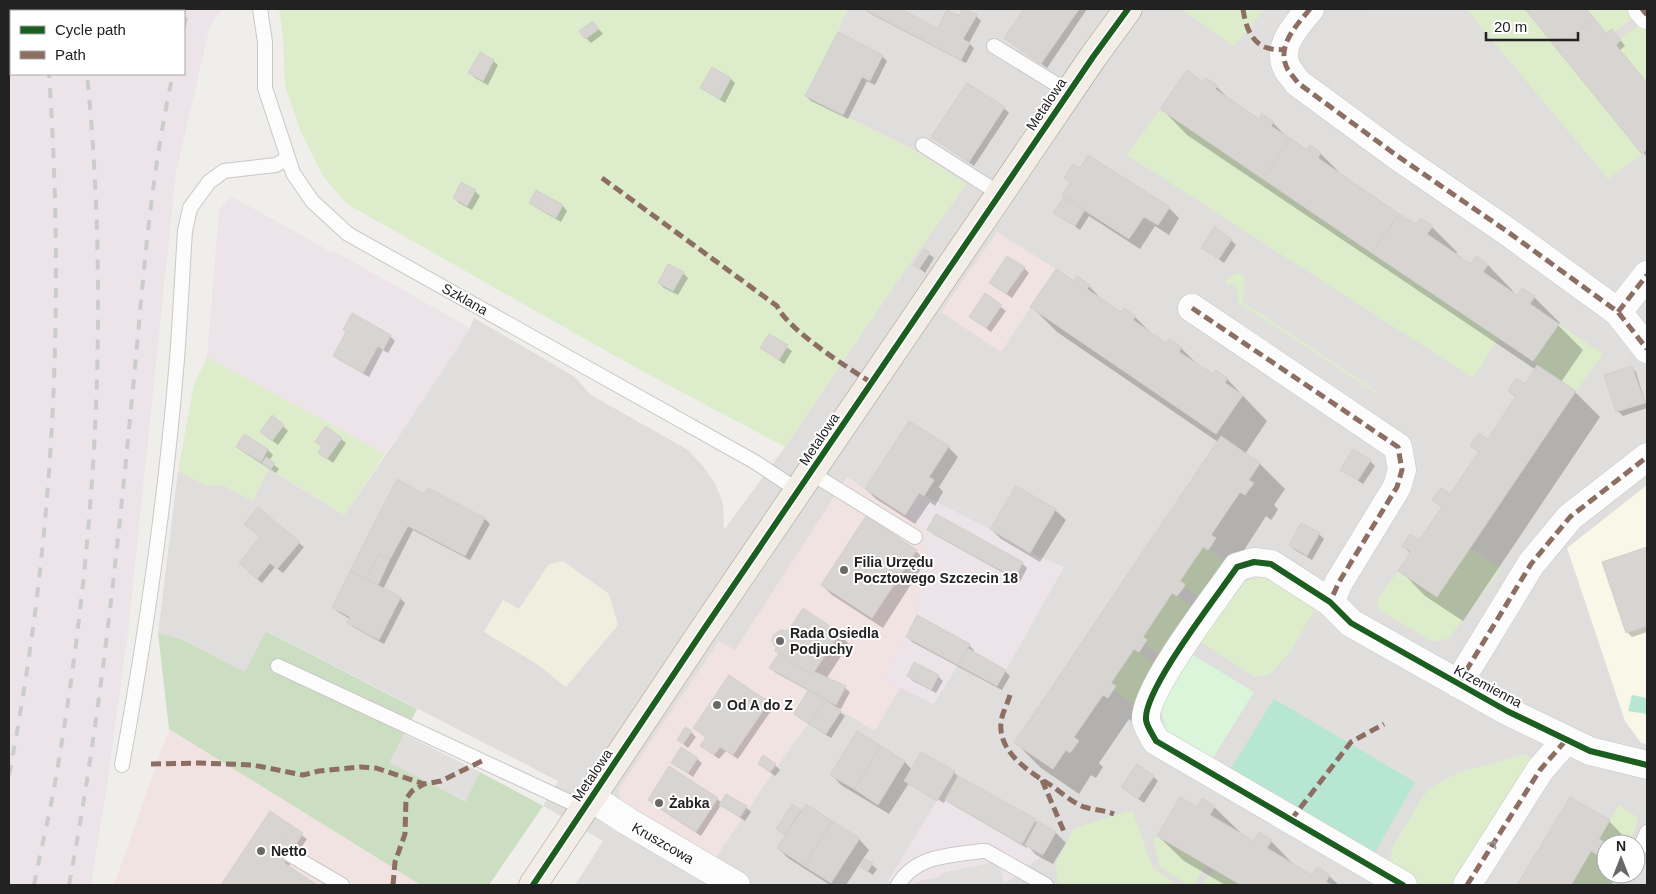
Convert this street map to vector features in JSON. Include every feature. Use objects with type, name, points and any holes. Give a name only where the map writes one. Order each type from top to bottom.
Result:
[{"type":"main road","name":"Metalowa","points":[[533,885],[702,632],[1069,92],[1128,9]]},
{"type":"street","points":[[1310,9],[1292,32],[1284,50],[1284,60],[1288,70],[1298,83],[1396,155],[1508,232],[1618,312],[1647,350]]},
{"type":"street","points":[[1642,9],[1647,15]]},
{"type":"street","points":[[1618,312],[1647,275]]},
{"type":"street","points":[[1192,308],[1398,447],[1402,470],[1397,487],[1339,582],[1330,602]]},
{"type":"street","points":[[1458,684],[1531,564],[1570,517],[1647,457]]},
{"type":"street","name":"Krzemienna","points":[[1403,885],[1156,741],[1146,722],[1148,705],[1167,666],[1237,567],[1254,562],[1271,564],[1330,602],[1351,623],[1458,684],[1590,751],[1647,765]]},
{"type":"street","points":[[1467,885],[1540,770],[1566,740]]},
{"type":"street","name":"Kruszcowa","points":[[588,803],[628,822],[736,885]]},
{"type":"lane","name":"Szklana","points":[[260,9],[265,42],[265,88],[293,173],[312,201],[348,234],[755,462],[805,482],[915,537]]},
{"type":"lane","points":[[994,46],[1069,92]]},
{"type":"lane","points":[[923,144],[1000,194]]},
{"type":"lane","points":[[122,765],[149,606],[166,471],[176,370],[185,230],[190,208],[209,182],[224,171],[276,165],[288,158]]},
{"type":"lane","points":[[278,666],[588,803]]},
{"type":"lane","points":[[898,885],[914,866],[928,860],[981,851],[986,851],[1046,885]]},
{"type":"lane","points":[[290,854],[342,885]]},
{"type":"shaded area","points":[[9,9],[223,9],[210,26],[176,173],[128,633],[91,885],[9,885]]},
{"type":"shaded area","points":[[847,9],[1647,9],[1647,885],[575,885],[603,841],[543,806],[558,781],[267,631],[245,672],[181,639],[158,633],[178,471],[206,485],[223,485],[253,501],[268,468],[344,515],[403,430],[470,328],[474,318],[575,377],[591,395],[688,450],[703,466],[716,485],[723,504],[724,530],[785,447],[907,267],[966,184],[914,150],[805,96],[838,32]]},
{"type":"shaded area","points":[[1265,9],[1286,9],[1288,15],[1251,58],[1234,46]]},
{"type":"shaded area","points":[[1366,9],[1458,9],[1587,160],[1581,166],[1594,171],[1628,211],[1622,240],[1577,187],[1580,167],[1570,176],[1545,184],[1528,201]]},
{"type":"shaded area","points":[[1335,72],[1577,248],[1567,264],[1333,100]]},
{"type":"shaded area","points":[[231,196],[333,253],[334,251],[470,328],[403,430],[385,454],[207,357],[219,210]]},
{"type":"shaded area","points":[[997,232],[1056,269],[1001,352],[941,312]]},
{"type":"shaded area","points":[[1246,273],[1394,372],[1387,398],[1243,302]]},
{"type":"shaded area","points":[[1237,302],[1378,394],[1376,423],[1237,329]]},
{"type":"shaded area","points":[[1594,306],[1638,344],[1622,363],[1578,325]]},
{"type":"shaded area","points":[[1435,404],[1454,417],[1424,462],[1402,458]]},
{"type":"shaded area","points":[[1629,436],[1638,458],[1566,509],[1556,488]]},
{"type":"shaded area","points":[[978,462],[999,475],[974,520],[952,508]]},
{"type":"shaded area","points":[[847,477],[927,530],[917,615],[883,680],[900,688],[875,731],[825,701],[776,768],[714,860],[622,802],[619,793],[620,787],[719,641],[735,650]]},
{"type":"shaded area","points":[[1647,485],[1647,744],[1641,743],[1625,721],[1567,548]]},
{"type":"shaded area","points":[[919,493],[990,529],[1030,553],[1064,567],[997,686],[958,665],[934,704],[883,680],[917,615],[927,530],[905,515]]},
{"type":"shaded area","points":[[1563,581],[1573,594],[1602,711],[1586,734],[1550,594]]},
{"type":"shaded area","points":[[1527,595],[1560,723],[1503,697],[1500,690],[1497,669],[1504,639],[1512,616]]},
{"type":"shaded area","points":[[1315,609],[1341,631],[1519,733],[1525,754],[1457,773],[1428,789],[1266,694]]},
{"type":"shaded area","points":[[169,729],[421,885],[114,885]]},
{"type":"shaded area","points":[[404,734],[480,772],[466,801],[390,763]]},
{"type":"shaded area","points":[[955,771],[958,776],[1056,832],[1043,855],[1004,884],[999,861],[943,873],[938,877],[923,880],[913,885],[894,885],[888,881]]},
{"type":"shaded area","points":[[999,861],[1004,884],[946,885],[943,873]]},
{"type":"green space","points":[[279,9],[847,9],[838,32],[805,96],[914,150],[966,184],[907,267],[785,447],[640,370],[347,204],[323,176],[301,132],[285,86],[283,35]]},
{"type":"green space","points":[[1181,9],[1265,9],[1234,46]]},
{"type":"green space","points":[[1466,9],[1525,9],[1642,154],[1608,179]]},
{"type":"green space","points":[[1586,9],[1627,9],[1634,17],[1614,32],[1612,29],[1606,33]]},
{"type":"green space","points":[[1640,24],[1647,32],[1647,83],[1616,45],[1621,41],[1620,39]]},
{"type":"green space","points":[[1160,109],[1499,338],[1473,378],[1127,155]]},
{"type":"green space","points":[[1236,273],[1243,274],[1245,278],[1243,302],[1378,392],[1378,394],[1239,304],[1236,286],[1226,284],[1227,280]]},
{"type":"green space","points":[[1559,324],[1603,354],[1576,391],[1533,361]]},
{"type":"green space","points":[[207,357],[385,454],[344,515],[269,468],[253,501],[223,485],[206,485],[178,471],[194,384]]},
{"type":"green space","points":[[1203,547],[1229,563],[1205,600],[1184,587],[1185,584],[1180,581]]},
{"type":"green space","points":[[1470,548],[1501,569],[1449,638],[1433,642],[1379,610],[1377,600],[1398,571],[1437,597]]},
{"type":"green space","points":[[563,561],[609,594],[618,625],[566,687],[537,664],[484,632],[503,600],[519,609],[549,564]]},
{"type":"green space","points":[[1259,577],[1267,577],[1315,609],[1291,651],[1269,675],[1255,677],[1196,639],[1241,583]]},
{"type":"green space","points":[[1172,593],[1198,611],[1166,658],[1144,644],[1147,640],[1143,637]]},
{"type":"green space","points":[[266,631],[417,709],[390,762],[465,801],[480,772],[543,806],[489,885],[421,885],[169,729],[158,633],[181,639],[245,672]]},
{"type":"green space","points":[[1134,649],[1157,665],[1158,670],[1133,704],[1113,690],[1116,686],[1111,683]]},
{"type":"green space","points":[[1188,652],[1254,692],[1211,761],[1167,736],[1159,699]]},
{"type":"green space","points":[[1632,695],[1647,698],[1647,714],[1628,711]]},
{"type":"green space","points":[[1274,699],[1415,782],[1375,852],[1231,768]]},
{"type":"green space","points":[[1525,754],[1532,763],[1463,877],[1453,885],[1420,885],[1394,868],[1390,857],[1394,844],[1428,789],[1457,773]]},
{"type":"green space","points":[[1619,805],[1637,817],[1634,834],[1602,834]]},
{"type":"green space","points":[[1132,810],[1153,868],[1177,885],[1063,885],[1057,882],[1056,862],[1074,828]]},
{"type":"green space","points":[[1157,836],[1207,865],[1193,885],[1188,885],[1160,867],[1153,839]]},
{"type":"green space","points":[[1591,851],[1596,854],[1596,884],[1612,884],[1611,885],[1571,885]]},
{"type":"green space","points":[[1214,869],[1241,885],[1202,885]]},
{"type":"building","points":[[863,9],[901,9],[937,28],[947,10],[959,16],[963,9],[966,9],[977,15],[963,39],[970,43],[961,60]]},
{"type":"building","points":[[1024,9],[1079,9],[1041,64],[1004,38]]},
{"type":"building","points":[[1525,9],[1586,9],[1594,18],[1556,48]]},
{"type":"building","points":[[1594,18],[1606,33],[1612,29],[1621,40],[1616,45],[1647,83],[1647,149],[1642,154],[1556,48]]},
{"type":"building","points":[[593,21],[599,29],[585,39],[579,31]]},
{"type":"building","points":[[838,32],[883,55],[870,81],[862,77],[843,115],[805,96]]},
{"type":"building","points":[[480,52],[494,60],[483,81],[468,73]]},
{"type":"building","points":[[712,67],[731,78],[720,99],[700,88]]},
{"type":"building","points":[[1187,70],[1203,82],[1206,78],[1218,86],[1215,89],[1259,119],[1262,114],[1274,122],[1271,126],[1290,138],[1263,179],[1160,109]]},
{"type":"building","points":[[967,83],[1005,107],[969,162],[931,137]]},
{"type":"building","points":[[1290,138],[1307,150],[1310,145],[1321,153],[1318,158],[1399,214],[1372,253],[1263,179]]},
{"type":"building","points":[[1088,155],[1170,207],[1158,225],[1144,217],[1129,239],[1062,196],[1070,182],[1064,178],[1073,164],[1080,168]]},
{"type":"building","points":[[461,182],[476,190],[467,206],[453,198]]},
{"type":"building","points":[[536,190],[563,205],[556,218],[529,203]]},
{"type":"building","points":[[1064,197],[1085,210],[1075,226],[1053,213]]},
{"type":"building","points":[[1399,214],[1416,224],[1421,218],[1433,226],[1427,234],[1471,264],[1476,256],[1485,262],[1488,265],[1483,272],[1517,295],[1522,288],[1535,296],[1530,304],[1559,324],[1533,361],[1372,253]]},
{"type":"building","points":[[1214,227],[1232,239],[1219,259],[1201,248]]},
{"type":"building","points":[[924,249],[930,253],[919,269],[913,265]]},
{"type":"building","points":[[1007,256],[1025,267],[1006,294],[989,283]]},
{"type":"building","points":[[668,264],[684,272],[673,291],[658,283]]},
{"type":"building","points":[[1056,269],[1074,281],[1077,276],[1090,285],[1087,289],[1121,312],[1124,308],[1136,316],[1133,320],[1166,343],[1169,339],[1182,347],[1179,352],[1213,374],[1215,370],[1228,378],[1225,383],[1243,395],[1216,434],[1030,307]]},
{"type":"building","points":[[985,293],[1002,305],[986,328],[969,317]]},
{"type":"building","points":[[352,313],[391,335],[383,350],[378,346],[363,373],[333,356],[346,332],[343,330]]},
{"type":"building","points":[[769,334],[788,345],[779,360],[760,348]]},
{"type":"building","points":[[1537,365],[1576,391],[1437,597],[1398,571],[1411,552],[1402,546],[1410,534],[1419,540],[1442,507],[1432,500],[1441,488],[1450,494],[1479,452],[1470,446],[1474,439],[1479,433],[1488,439],[1516,396],[1508,391],[1516,378],[1525,384]]},
{"type":"building","points":[[1632,366],[1645,403],[1616,412],[1604,375]]},
{"type":"building","points":[[272,415],[284,425],[272,441],[260,432]]},
{"type":"building","points":[[909,421],[949,446],[929,477],[934,480],[924,496],[919,493],[905,515],[865,489]]},
{"type":"building","points":[[326,426],[342,438],[327,459],[318,453],[322,446],[315,442]]},
{"type":"building","points":[[244,434],[268,449],[261,462],[236,447]]},
{"type":"building","points":[[1221,436],[1260,463],[1249,480],[1254,483],[1245,495],[1240,492],[1211,535],[1216,538],[1211,546],[1208,550],[1203,547],[1180,581],[1185,584],[1184,587],[1177,596],[1172,593],[1143,637],[1147,640],[1139,652],[1134,649],[1111,683],[1116,686],[1108,698],[1103,695],[1074,737],[1079,741],[1070,753],[1066,750],[1053,769],[1014,743]]},
{"type":"building","points":[[1353,449],[1371,460],[1358,480],[1340,470]]},
{"type":"building","points":[[266,457],[275,463],[271,469],[262,463]]},
{"type":"building","points":[[397,479],[424,494],[428,488],[485,518],[465,556],[408,526],[390,559],[379,554],[366,579],[350,571]]},
{"type":"building","points":[[1016,486],[1056,509],[1030,553],[990,529]]},
{"type":"building","points":[[258,507],[300,542],[277,569],[270,563],[257,579],[239,563],[260,537],[244,524]]},
{"type":"building","points":[[936,514],[1023,562],[1015,578],[927,530]]},
{"type":"building","points":[[866,516],[917,550],[872,618],[821,585]]},
{"type":"building","points":[[1301,523],[1320,533],[1307,556],[1289,545]]},
{"type":"building","points":[[1647,547],[1647,626],[1626,633],[1602,562]]},
{"type":"building","points":[[379,554],[390,559],[378,585],[366,579]]},
{"type":"building","points":[[350,571],[401,597],[379,640],[347,623],[350,617],[332,608]]},
{"type":"building","points":[[803,608],[840,633],[812,675],[775,651],[776,648],[772,641],[773,636],[777,632],[781,630],[788,631]]},
{"type":"building","points":[[917,615],[970,644],[958,665],[906,637]]},
{"type":"building","points":[[967,648],[1006,670],[997,686],[958,665]]},
{"type":"building","points":[[779,653],[812,675],[815,672],[846,686],[836,705],[769,668]]},
{"type":"building","points":[[914,662],[939,675],[931,690],[907,676]]},
{"type":"building","points":[[729,675],[769,702],[733,755],[720,747],[714,755],[700,746],[706,737],[693,728]]},
{"type":"building","points":[[808,690],[826,700],[809,724],[794,714]]},
{"type":"building","points":[[826,700],[841,711],[826,734],[809,724]]},
{"type":"building","points":[[685,727],[692,731],[683,744],[677,740]]},
{"type":"building","points":[[857,731],[881,746],[854,789],[830,775]]},
{"type":"building","points":[[881,746],[905,761],[878,805],[854,789]]},
{"type":"building","points":[[681,747],[698,758],[688,773],[671,763]]},
{"type":"building","points":[[921,752],[955,771],[937,801],[904,781]]},
{"type":"building","points":[[763,755],[776,764],[770,772],[758,764]]},
{"type":"building","points":[[1137,764],[1154,776],[1138,799],[1121,787]]},
{"type":"building","points":[[669,766],[718,798],[696,832],[648,800]]},
{"type":"building","points":[[958,776],[1036,819],[1022,844],[945,800]]},
{"type":"building","points":[[726,794],[747,806],[740,817],[719,805]]},
{"type":"building","points":[[1180,797],[1197,807],[1202,798],[1215,806],[1210,815],[1254,841],[1259,832],[1272,840],[1267,848],[1312,875],[1317,867],[1330,875],[1326,882],[1332,885],[1241,885],[1157,836]]},
{"type":"building","points":[[1570,797],[1610,820],[1602,834],[1596,834],[1596,854],[1591,851],[1571,885],[1517,885]]},
{"type":"building","points":[[792,804],[801,810],[785,835],[776,829]]},
{"type":"building","points":[[806,804],[832,821],[804,866],[777,848]]},
{"type":"building","name":"Netto","points":[[270,811],[303,833],[295,846],[285,839],[274,856],[317,885],[221,885]]},
{"type":"building","points":[[832,821],[860,838],[831,883],[804,866]]},
{"type":"building","points":[[1038,821],[1056,832],[1043,855],[1025,845]]},
{"type":"building","points":[[285,839],[295,846],[284,863],[274,856]]},
{"type":"building","points":[[865,859],[873,863],[868,871],[860,867]]},
{"type":"railway","points":[[185,22],[188,9]]},
{"type":"railway","points":[[9,775],[36,601],[46,513],[52,426],[56,250],[49,75]]},
{"type":"railway","points":[[34,885],[54,791],[70,690],[81,602],[95,426],[98,338],[97,250],[94,162],[87,75]]},
{"type":"railway","points":[[69,885],[90,762],[107,638],[148,230],[158,152],[173,75]]},
{"type":"marked path","points":[[1243,9],[1247,27],[1253,38],[1262,46],[1270,49],[1284,50]]},
{"type":"marked path","points":[[1310,9],[1293,30],[1284,53],[1288,70],[1298,83],[1396,155],[1508,232],[1618,312],[1647,349]]},
{"type":"marked path","points":[[1642,9],[1647,15]]},
{"type":"marked path","points":[[602,178],[777,306],[783,316],[806,337],[872,383]]},
{"type":"marked path","points":[[1618,312],[1647,275]]},
{"type":"marked path","points":[[1192,308],[1398,447],[1402,470],[1397,487],[1339,582],[1330,602]]},
{"type":"marked path","points":[[1458,684],[1531,564],[1570,517],[1647,457]]},
{"type":"marked path","points":[[1010,695],[1002,717],[1001,729],[1003,740],[1015,758],[1033,774],[1076,803],[1084,807],[1114,814]]},
{"type":"marked path","points":[[1291,820],[1351,742],[1384,724]]},
{"type":"marked path","points":[[1467,885],[1540,770],[1566,740]]},
{"type":"marked path","points":[[151,764],[253,765],[303,775],[319,771],[360,767],[376,768],[424,784],[441,781],[482,761]]},
{"type":"marked path","points":[[1042,780],[1065,834]]},
{"type":"marked path","points":[[393,885],[395,862],[405,834],[406,799],[412,791],[424,784]]},
{"type":"cycle path","points":[[533,885],[702,632],[1093,57],[1128,9]]},
{"type":"cycle path","points":[[1403,885],[1156,741],[1149,728],[1146,720],[1148,706],[1156,687],[1183,643],[1237,567],[1254,562],[1271,564],[1330,602],[1351,623],[1507,711],[1590,751],[1647,765]]},
{"type":"place","name":"Filia Urzędu Pocztowego Szczecin 18","points":[[844,570]]},
{"type":"place","name":"Rada Osiedla Podjuchy","points":[[780,641]]},
{"type":"place","name":"Od A do Z","points":[[717,705]]},
{"type":"place","name":"Żabka","points":[[659,803]]},
{"type":"place","name":"Netto","points":[[261,851]]}]
